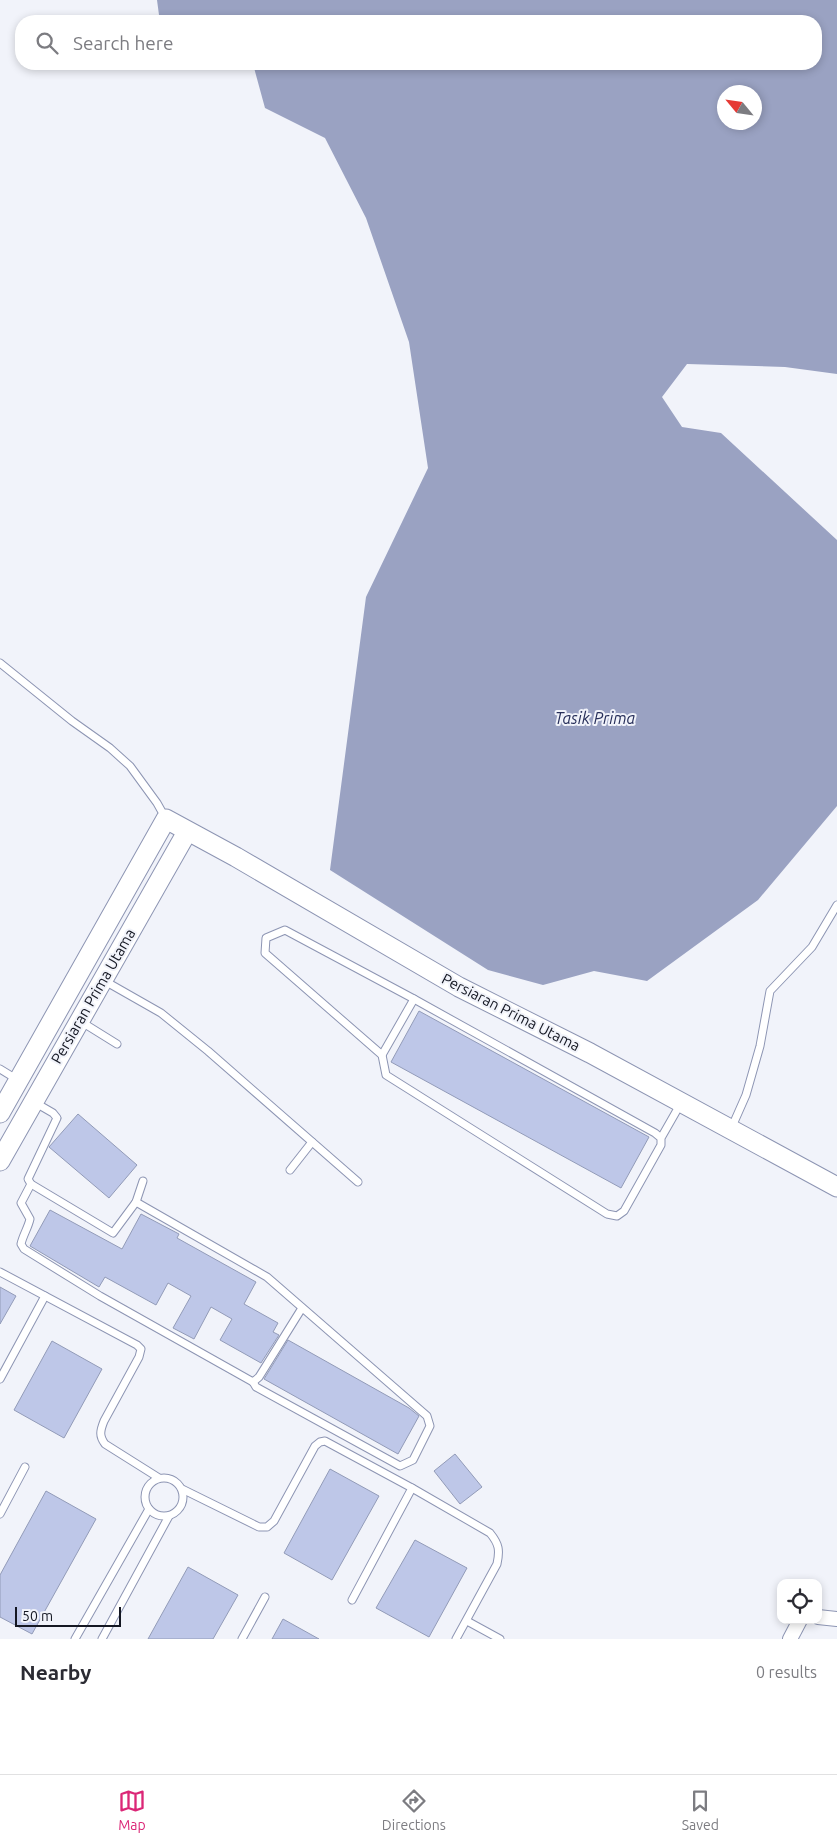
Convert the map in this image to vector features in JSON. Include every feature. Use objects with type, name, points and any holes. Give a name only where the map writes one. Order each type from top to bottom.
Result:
[{"type":"main road","name":"Persiaran Prima Utama","points":[[0,1113],[166,820],[236,856],[458,987],[590,1053],[837,1187]]},
{"type":"main road","name":"Persiaran Prima Utama","points":[[0,1161],[188,832]]},
{"type":"main road","points":[[15,1085],[34,1102]]},
{"type":"street","points":[[822,1617],[837,1619]]},
{"type":"street","points":[[790,1639],[798,1624]]},
{"type":"lane","points":[[0,663],[72,722],[110,748],[130,766],[158,803],[166,820]]},
{"type":"lane","points":[[731,1129],[746,1095],[760,1046],[770,991],[812,948],[837,905]]},
{"type":"lane","points":[[661,1138],[647,1128],[414,999],[285,930],[266,938],[265,953],[382,1055],[386,1075],[607,1214],[617,1216],[624,1211],[661,1145],[661,1138],[682,1102]]},
{"type":"lane","points":[[103,980],[161,1013],[208,1051],[358,1182]]},
{"type":"lane","points":[[382,1055],[414,999]]},
{"type":"lane","points":[[80,1020],[117,1044]]},
{"type":"lane","points":[[0,1070],[15,1085]]},
{"type":"lane","points":[[34,1102],[54,1113],[57,1118],[32,1166],[28,1179],[31,1184],[112,1233],[136,1202],[143,1181]]},
{"type":"lane","points":[[290,1170],[312,1142]]},
{"type":"lane","points":[[31,1184],[21,1203],[30,1219],[23,1234],[21,1244],[24,1249],[100,1296],[254,1382],[256,1387],[400,1466],[413,1460],[430,1426],[427,1416],[266,1277],[136,1202]]},
{"type":"lane","points":[[0,1272],[137,1344],[141,1349],[140,1357],[104,1421],[100,1430],[100,1438],[105,1444],[159,1478],[172,1480],[182,1489],[259,1527],[266,1527],[274,1521],[315,1446],[325,1441],[412,1488],[490,1534],[498,1543],[499,1552],[496,1564],[456,1639]]},
{"type":"lane","points":[[0,1380],[45,1296]]},
{"type":"lane","points":[[254,1382],[302,1308]]},
{"type":"lane","points":[[0,1514],[26,1467]]},
{"type":"lane","points":[[159,1478],[153,1481],[146,1490],[145,1502],[148,1509],[156,1515],[169,1516],[175,1513],[183,1502],[182,1489]]},
{"type":"lane","points":[[352,1600],[412,1488]]},
{"type":"lane","points":[[75,1639],[148,1509]]},
{"type":"lane","points":[[102,1639],[169,1516]]},
{"type":"lane","points":[[242,1639],[265,1597]]},
{"type":"lane","points":[[467,1621],[500,1639]]},
{"type":"water","name":"Tasik Prima","points":[[157,0],[837,0],[837,374],[785,367],[687,364],[662,397],[682,427],[721,433],[837,540],[837,806],[758,900],[647,981],[594,971],[543,985],[488,970],[330,870],[366,597],[428,468],[409,342],[366,218],[325,138],[265,108],[255,70],[822,70],[822,15],[159,15]]},
{"type":"building","points":[[419,1011],[649,1137],[621,1188],[391,1062]]},
{"type":"building","points":[[78,1114],[137,1165],[109,1198],[49,1147]]},
{"type":"building","points":[[50,1210],[122,1249],[141,1214],[179,1234],[177,1238],[256,1282],[244,1304],[278,1323],[273,1332],[279,1335],[261,1363],[220,1340],[232,1319],[211,1307],[194,1339],[173,1328],[191,1296],[168,1283],[156,1305],[105,1277],[99,1287],[30,1246]]},
{"type":"building","points":[[0,1287],[16,1296],[0,1324]]},
{"type":"building","points":[[288,1340],[409,1408],[419,1416],[398,1454],[264,1379]]},
{"type":"building","points":[[52,1341],[102,1369],[64,1438],[14,1410]]},
{"type":"building","points":[[455,1454],[482,1487],[460,1504],[434,1471]]},
{"type":"building","points":[[330,1469],[379,1496],[332,1580],[284,1553]]},
{"type":"building","points":[[46,1491],[96,1519],[32,1634],[0,1617],[0,1575]]},
{"type":"building","points":[[415,1540],[467,1568],[429,1637],[376,1608]]},
{"type":"building","points":[[188,1567],[238,1595],[213,1639],[148,1639]]},
{"type":"building","points":[[283,1619],[319,1639],[272,1639]]}]
